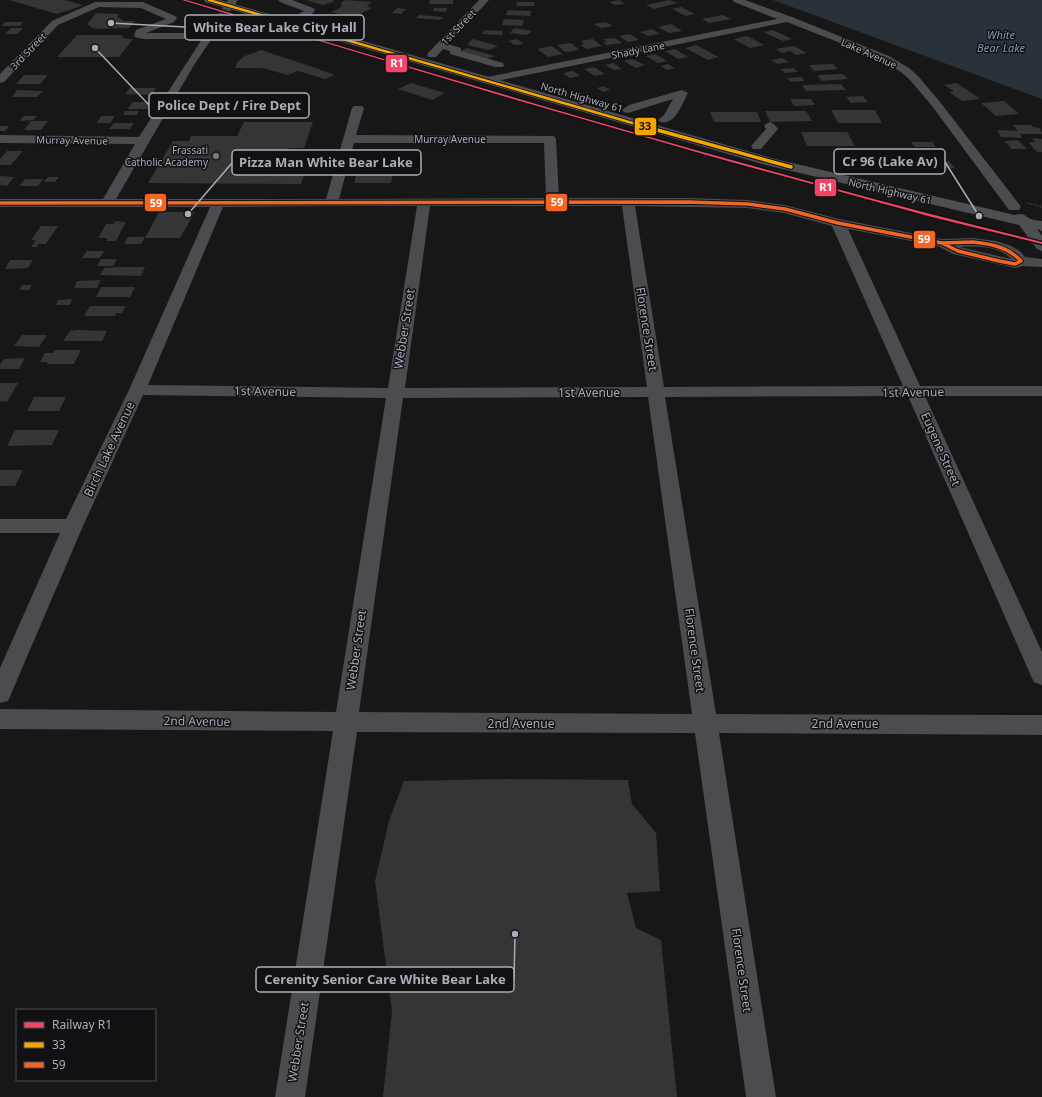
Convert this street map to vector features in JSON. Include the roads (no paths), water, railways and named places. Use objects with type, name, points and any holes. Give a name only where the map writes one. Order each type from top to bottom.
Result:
[{"type":"main road","name":"North Highway 61","points":[[209,0],[232,3],[508,75],[757,146],[1014,207]]},
{"type":"main road","name":"North Highway 61","points":[[242,0],[492,72],[770,162],[1033,216],[1042,226]]},
{"type":"main road","points":[[1014,207],[1042,222]]},
{"type":"main road","points":[[1033,216],[1042,246]]},
{"type":"street","points":[[283,0],[310,10],[309,12],[300,16]]},
{"type":"street","name":"1st Street","points":[[432,55],[484,0]]},
{"type":"street","name":"Lake Avenue","points":[[737,0],[885,58],[914,78],[936,104],[1014,207]]},
{"type":"street","points":[[109,203],[110,196],[143,141],[208,36],[232,3]]},
{"type":"street","name":"3rd Street","points":[[0,80],[55,23],[98,4],[143,5],[172,18],[171,20],[140,32],[139,35],[208,36]]},
{"type":"street","name":"Shady Lane","points":[[508,75],[789,20]]},
{"type":"street","points":[[441,45],[457,50],[454,52],[492,72],[502,63],[529,71]]},
{"type":"street","points":[[0,66],[14,66]]},
{"type":"street","points":[[628,110],[633,107],[682,93],[669,117],[664,120]]},
{"type":"street","points":[[331,203],[358,108]]},
{"type":"street","points":[[757,146],[772,129],[770,126]]},
{"type":"street","name":"Murray Avenue","points":[[0,139],[143,141]]},
{"type":"street","name":"Murray Avenue","points":[[350,139],[550,139],[553,203]]},
{"type":"street","points":[[0,203],[748,204],[785,209],[838,223],[942,243],[981,242],[998,246],[1017,255],[1021,262],[1042,263]]},
{"type":"street","name":"Birch Lake Avenue","points":[[0,694],[73,526],[137,390],[218,203]]},
{"type":"street","name":"Webber Street","points":[[290,1097],[394,393],[424,203]]},
{"type":"street","name":"Florence Street","points":[[628,203],[761,1097]]},
{"type":"street","name":"Eugene Street","points":[[838,223],[1042,676]]},
{"type":"street","name":"1st Avenue","points":[[137,390],[394,393],[1042,391]]},
{"type":"street","points":[[0,526],[73,526]]},
{"type":"street","name":"2nd Avenue","points":[[0,720],[346,723],[1042,725]]},
{"type":"water","name":"White Bear Lake","points":[[773,0],[1042,0],[1042,99]]},
{"type":"rail line","name":"R1","points":[[183,0],[718,158],[934,216],[1042,243]]},
{"type":"place","name":"White Bear Lake City Hall","points":[[111,23]]},
{"type":"place","name":"Police Dept / Fire Dept","points":[[95,48]]},
{"type":"place","name":"Frassati Catholic Academy","points":[[216,156]]},
{"type":"place","name":"Pizza Man White Bear Lake","points":[[188,214]]},
{"type":"place","name":"Cr 96 (Lake Av)","points":[[979,216]]},
{"type":"place","name":"Cerenity Senior Care White Bear Lake","points":[[515,934]]}]
